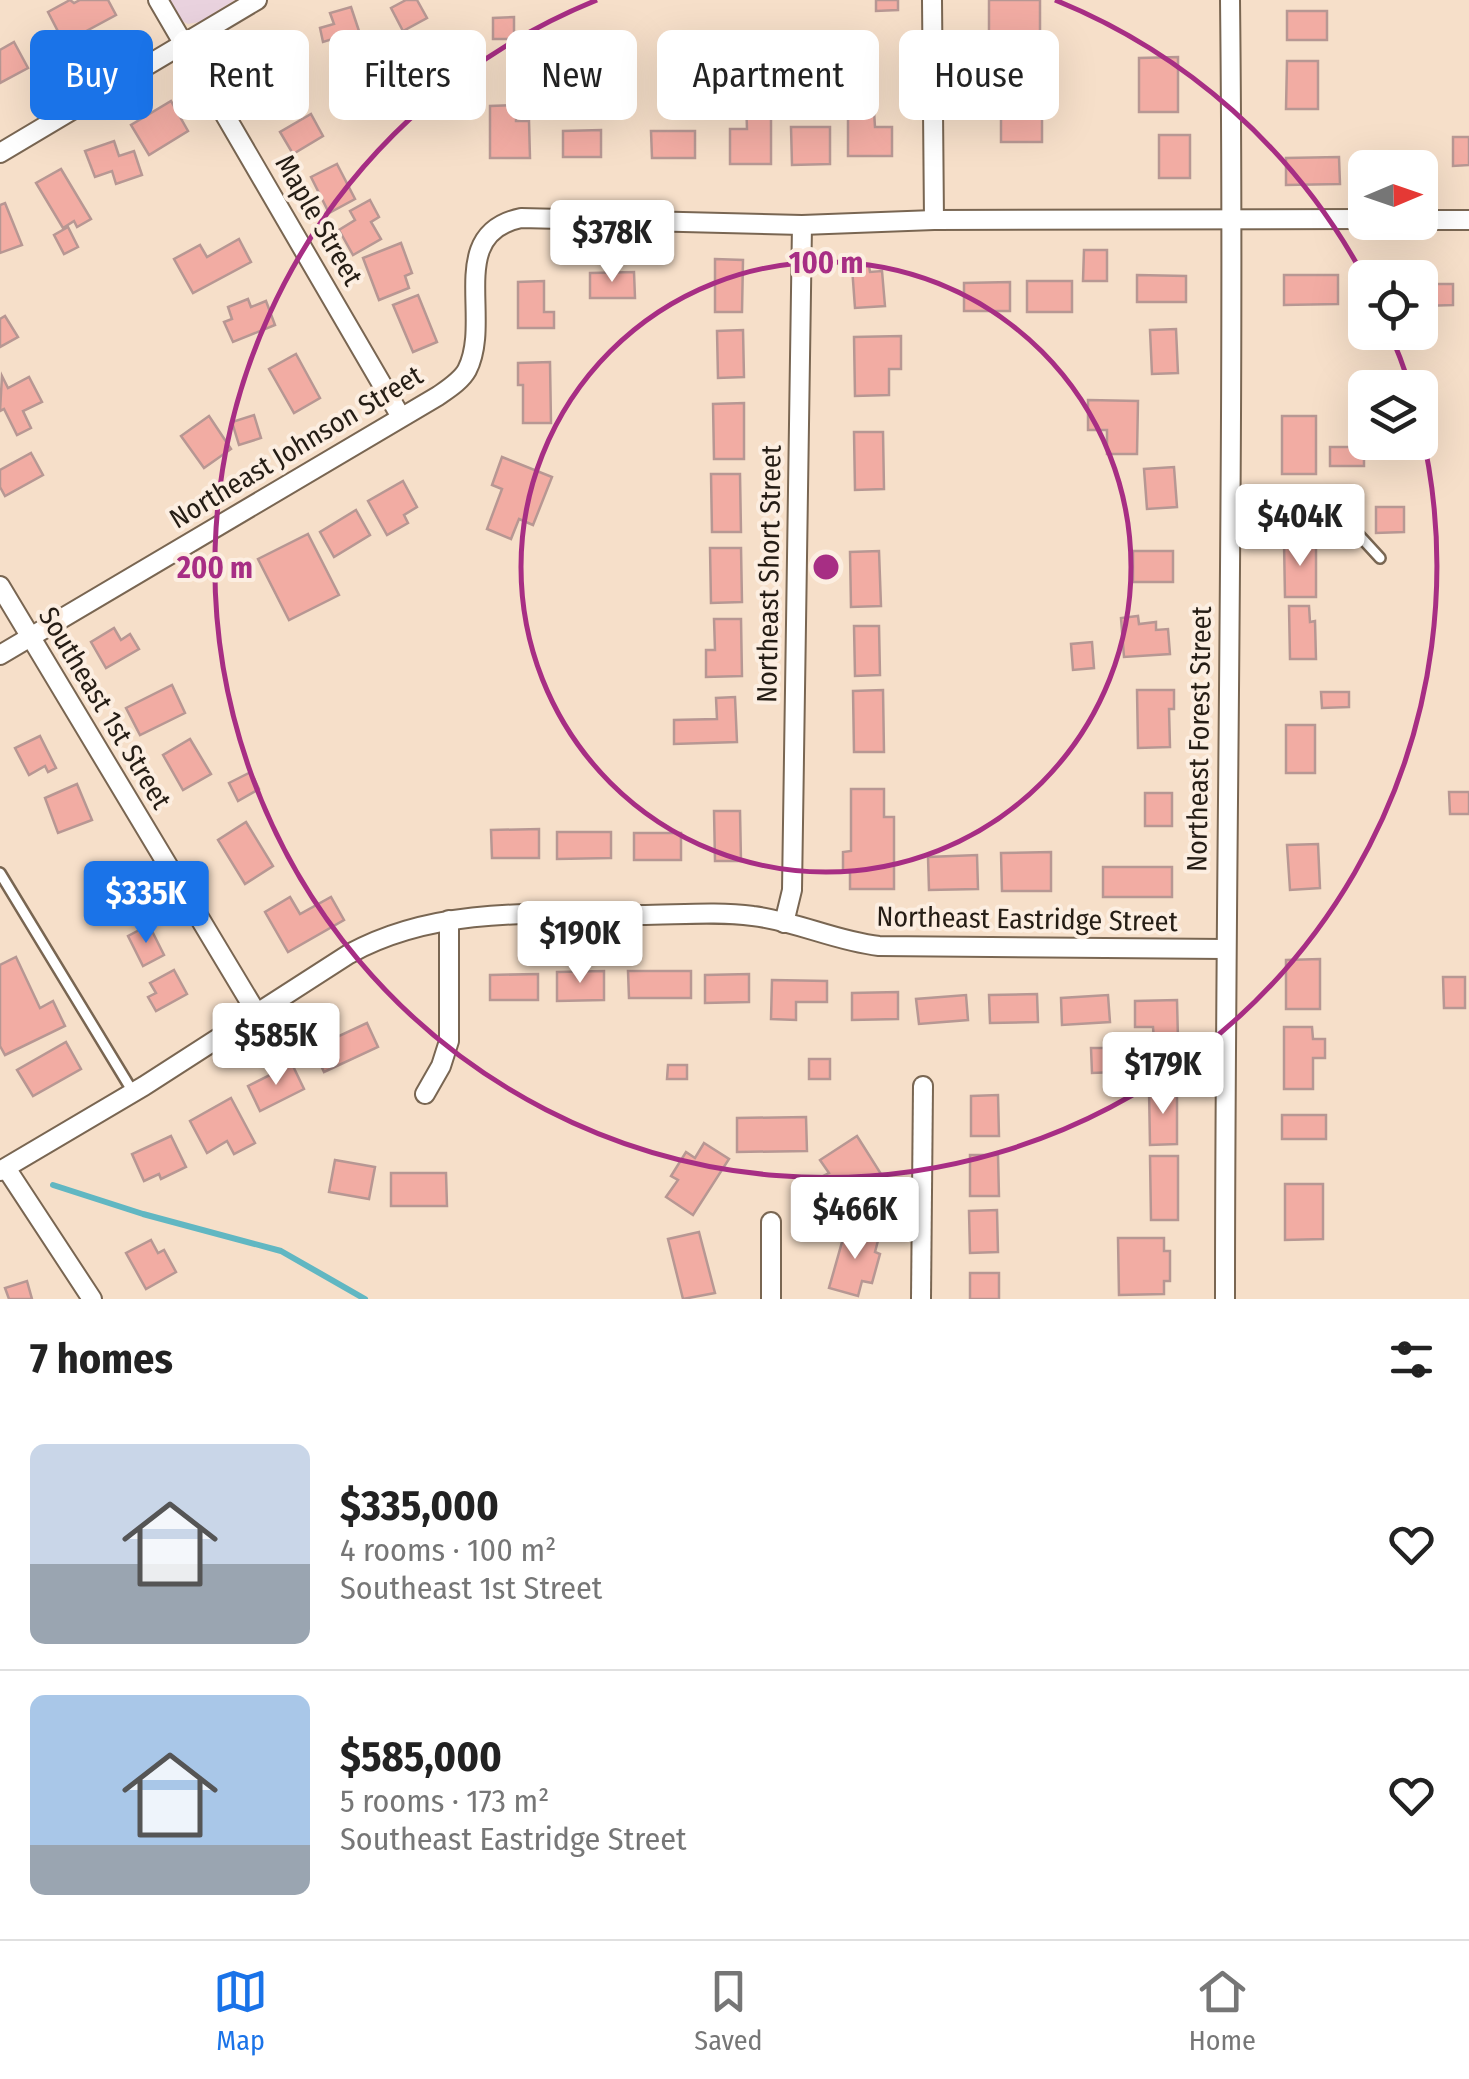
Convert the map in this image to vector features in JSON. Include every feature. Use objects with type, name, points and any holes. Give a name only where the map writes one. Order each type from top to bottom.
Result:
[{"type":"street","name":"Maple Street","points":[[158,0],[177,30]]},
{"type":"street","points":[[206,30],[257,0]]},
{"type":"street","points":[[932,0],[934,220]]},
{"type":"street","name":"Northeast Forest Street","points":[[1225,1299],[1224,949],[1233,218],[1230,0]]},
{"type":"street","points":[[0,153],[173,49]]},
{"type":"street","name":"Maple Street","points":[[230,120],[401,417]]},
{"type":"street","name":"Northeast Johnson Street","points":[[0,655],[460,380],[468,369],[474,338],[476,275],[482,244],[487,234],[504,222],[521,218],[802,225]]},
{"type":"street","points":[[802,225],[934,220],[1348,219]]},
{"type":"street","points":[[1438,220],[1469,220]]},
{"type":"street","name":"Northeast Short Street","points":[[784,923],[792,890],[802,225]]},
{"type":"street","name":"Southeast 1st Street","points":[[0,586],[256,1012]]},
{"type":"street","name":"Northeast Eastridge Street","points":[[5,1168],[378,939],[449,920],[498,915],[733,916],[784,923],[844,942],[879,946],[1224,949]]},
{"type":"street","points":[[425,1094],[441,1066],[449,1041],[449,920]]},
{"type":"street","points":[[921,1299],[923,1086]]},
{"type":"street","points":[[0,1147],[5,1168],[92,1299]]},
{"type":"street","points":[[771,1222],[771,1299]]},
{"type":"lane","points":[[1230,523],[1334,526],[1357,533],[1380,558]]},
{"type":"lane","points":[[0,873],[133,1092]]},
{"type":"shaded area","points":[[166,0],[235,0],[199,22],[188,24],[178,19]]},
{"type":"building","points":[[70,0],[108,0],[116,15],[88,30],[57,30],[48,12]]},
{"type":"building","points":[[406,0],[417,0],[427,18],[402,30],[391,8]]},
{"type":"building","points":[[876,0],[898,0],[898,10],[876,11]]},
{"type":"building","points":[[989,0],[1040,0],[1040,30],[989,30]]},
{"type":"building","points":[[351,7],[359,30],[329,30],[329,40],[323,42],[320,28],[334,24],[330,13]]},
{"type":"building","points":[[1287,11],[1327,11],[1327,40],[1287,40]]},
{"type":"building","points":[[514,17],[514,30],[506,30],[506,39],[493,39],[493,18]]},
{"type":"building","points":[[14,42],[28,68],[0,83],[0,50]]},
{"type":"building","points":[[1178,57],[1178,112],[1139,112],[1139,58]]},
{"type":"building","points":[[1287,61],[1318,61],[1318,109],[1286,109]]},
{"type":"building","points":[[171,101],[173,120],[182,120],[188,131],[149,155],[131,125],[139,120],[153,120],[153,112]]},
{"type":"building","points":[[506,105],[506,120],[529,121],[530,158],[490,158],[490,106]]},
{"type":"building","points":[[309,115],[323,136],[293,154],[280,132],[301,120],[309,120]]},
{"type":"building","points":[[747,120],[771,120],[771,164],[730,164],[730,129],[747,129]]},
{"type":"building","points":[[848,120],[875,120],[875,127],[892,127],[892,156],[848,156]]},
{"type":"building","points":[[1001,120],[1042,120],[1042,142],[1001,142]]},
{"type":"building","points":[[791,127],[830,127],[830,164],[792,165]]},
{"type":"building","points":[[601,130],[601,157],[563,157],[563,131]]},
{"type":"building","points":[[651,131],[695,131],[695,158],[652,158]]},
{"type":"building","points":[[1159,135],[1190,135],[1190,178],[1159,178]]},
{"type":"building","points":[[1453,137],[1469,137],[1469,165],[1453,166]]},
{"type":"building","points":[[114,141],[119,156],[134,151],[142,175],[116,184],[112,171],[95,177],[85,151]]},
{"type":"building","points":[[1339,157],[1340,184],[1286,185],[1286,158]]},
{"type":"building","points":[[337,164],[355,199],[329,213],[311,177]]},
{"type":"building","points":[[61,169],[91,219],[77,227],[74,221],[63,228],[36,183]]},
{"type":"building","points":[[370,200],[379,217],[371,222],[381,239],[353,255],[339,230],[355,220],[350,211]]},
{"type":"building","points":[[5,203],[22,245],[0,253],[0,205]]},
{"type":"building","points":[[68,227],[78,247],[64,254],[54,235]]},
{"type":"building","points":[[239,239],[251,262],[193,293],[174,259],[200,245],[207,257]]},
{"type":"building","points":[[401,243],[412,273],[405,276],[409,288],[379,300],[363,258]]},
{"type":"building","points":[[1084,250],[1107,250],[1107,281],[1083,281]]},
{"type":"building","points":[[715,259],[743,260],[742,312],[715,312]]},
{"type":"building","points":[[869,266],[870,272],[882,271],[885,306],[855,308],[852,267]]},
{"type":"building","points":[[634,272],[635,298],[590,298],[590,273]]},
{"type":"building","points":[[1137,275],[1186,276],[1186,302],[1137,302]]},
{"type":"building","points":[[1284,275],[1338,275],[1338,304],[1284,305]]},
{"type":"building","points":[[544,281],[544,312],[554,312],[554,328],[518,328],[518,282]]},
{"type":"building","points":[[1027,281],[1072,281],[1072,312],[1027,312]]},
{"type":"building","points":[[1010,282],[1010,311],[964,311],[964,283]]},
{"type":"building","points":[[1438,284],[1453,284],[1453,305],[1438,306]]},
{"type":"building","points":[[418,295],[437,342],[413,352],[393,305]]},
{"type":"building","points":[[248,299],[251,307],[266,301],[275,325],[233,342],[224,322],[232,319],[228,307]]},
{"type":"building","points":[[5,316],[18,337],[0,347],[0,319]]},
{"type":"building","points":[[1176,329],[1178,373],[1152,374],[1150,330]]},
{"type":"building","points":[[743,330],[744,377],[718,378],[717,331]]},
{"type":"building","points":[[901,336],[901,369],[889,369],[889,395],[855,396],[854,337]]},
{"type":"building","points":[[296,354],[320,398],[294,413],[269,369]]},
{"type":"building","points":[[550,362],[551,423],[523,423],[523,385],[518,385],[518,363]]},
{"type":"building","points":[[2,376],[8,388],[29,377],[42,402],[23,411],[31,428],[17,435],[4,409],[0,411]]},
{"type":"building","points":[[1088,400],[1138,401],[1137,454],[1107,454],[1107,430],[1088,430]]},
{"type":"building","points":[[744,403],[744,459],[714,459],[713,404]]},
{"type":"building","points":[[254,415],[261,438],[239,445],[232,422]]},
{"type":"building","points":[[209,416],[231,449],[204,468],[181,436]]},
{"type":"building","points":[[1282,416],[1316,416],[1316,474],[1282,474]]},
{"type":"building","points":[[854,432],[883,432],[884,489],[855,490]]},
{"type":"building","points":[[1330,447],[1348,447],[1348,460],[1364,460],[1364,466],[1330,466]]},
{"type":"building","points":[[31,453],[43,475],[5,496],[0,487],[0,470]]},
{"type":"building","points":[[502,457],[552,477],[533,525],[519,519],[511,539],[487,529],[502,489],[492,485]]},
{"type":"building","points":[[1174,467],[1177,507],[1147,509],[1144,469]]},
{"type":"building","points":[[711,474],[740,474],[741,532],[712,532]]},
{"type":"building","points":[[403,481],[417,507],[404,515],[408,523],[387,535],[368,501]]},
{"type":"building","points":[[1376,507],[1404,507],[1404,532],[1376,533]]},
{"type":"building","points":[[356,510],[370,535],[334,557],[320,532]]},
{"type":"building","points":[[308,534],[339,595],[289,620],[258,559]]},
{"type":"building","points":[[1316,541],[1316,597],[1285,597],[1284,542]]},
{"type":"building","points":[[710,548],[741,548],[742,602],[711,603]]},
{"type":"building","points":[[879,551],[881,606],[851,607],[850,552]]},
{"type":"building","points":[[1133,551],[1173,551],[1173,582],[1133,582]]},
{"type":"building","points":[[1289,606],[1309,606],[1310,622],[1315,621],[1316,659],[1290,659]]},
{"type":"building","points":[[1138,616],[1139,624],[1156,622],[1156,630],[1168,629],[1170,654],[1124,657],[1121,618]]},
{"type":"building","points":[[714,619],[741,619],[742,676],[706,677],[706,650],[715,650]]},
{"type":"building","points":[[854,626],[879,626],[880,675],[855,676]]},
{"type":"building","points":[[114,628],[121,640],[130,634],[139,649],[106,668],[91,642]]},
{"type":"building","points":[[1092,642],[1094,668],[1073,670],[1071,644]]},
{"type":"building","points":[[172,685],[185,713],[140,735],[126,708]]},
{"type":"building","points":[[883,690],[884,752],[854,752],[853,691]]},
{"type":"building","points":[[1137,690],[1174,690],[1174,709],[1169,709],[1170,747],[1138,748]]},
{"type":"building","points":[[1321,692],[1349,692],[1349,707],[1322,708]]},
{"type":"building","points":[[735,697],[737,742],[674,744],[674,720],[717,719],[716,698]]},
{"type":"building","points":[[1286,725],[1315,725],[1315,773],[1286,773]]},
{"type":"building","points":[[40,736],[56,768],[48,772],[45,766],[29,775],[15,748]]},
{"type":"building","points":[[190,739],[211,774],[183,790],[163,755]]},
{"type":"building","points":[[251,772],[259,789],[238,801],[229,783]]},
{"type":"building","points":[[77,784],[92,820],[58,833],[45,798]]},
{"type":"building","points":[[851,789],[884,789],[884,817],[894,817],[894,889],[850,889],[850,872],[843,872],[843,852],[851,851]]},
{"type":"building","points":[[1449,792],[1469,792],[1469,814],[1450,814]]},
{"type":"building","points":[[1145,793],[1172,793],[1172,826],[1145,826]]},
{"type":"building","points":[[714,811],[740,811],[741,861],[715,861]]},
{"type":"building","points":[[246,822],[273,866],[245,884],[218,840]]},
{"type":"building","points":[[539,829],[539,858],[492,858],[491,830]]},
{"type":"building","points":[[557,832],[611,832],[611,858],[557,859]]},
{"type":"building","points":[[634,833],[681,833],[681,860],[634,860]]},
{"type":"building","points":[[1318,844],[1320,888],[1290,890],[1287,845]]},
{"type":"building","points":[[1051,852],[1051,891],[1002,891],[1001,853]]},
{"type":"building","points":[[977,855],[978,889],[929,890],[928,857]]},
{"type":"building","points":[[1103,867],[1172,867],[1172,897],[1103,897]]},
{"type":"building","points":[[290,897],[300,914],[331,897],[344,920],[288,952],[265,912]]},
{"type":"building","points":[[149,925],[164,955],[143,966],[128,936]]},
{"type":"building","points":[[16,957],[40,1008],[53,1001],[65,1026],[5,1055],[0,1046],[0,965]]},
{"type":"building","points":[[1320,959],[1320,1009],[1286,1009],[1286,960]]},
{"type":"building","points":[[174,970],[187,994],[156,1011],[148,997],[156,993],[150,983]]},
{"type":"building","points":[[604,971],[604,1000],[557,1001],[557,972]]},
{"type":"building","points":[[628,971],[691,971],[691,998],[629,998]]},
{"type":"building","points":[[538,974],[538,1000],[490,1000],[490,975]]},
{"type":"building","points":[[749,974],[749,1002],[705,1003],[705,975]]},
{"type":"building","points":[[1443,977],[1465,977],[1465,1008],[1444,1008]]},
{"type":"building","points":[[772,980],[827,981],[827,1002],[796,1002],[796,1020],[771,1019]]},
{"type":"building","points":[[898,992],[898,1019],[852,1020],[852,993]]},
{"type":"building","points":[[1037,994],[1038,1022],[990,1023],[989,995]]},
{"type":"building","points":[[966,995],[968,1020],[919,1024],[916,999]]},
{"type":"building","points":[[1108,995],[1110,1022],[1062,1025],[1061,998]]},
{"type":"building","points":[[1177,1000],[1178,1040],[1154,1041],[1153,1027],[1135,1027],[1135,1001]]},
{"type":"building","points":[[367,1023],[378,1047],[324,1072],[313,1048]]},
{"type":"building","points":[[1284,1027],[1312,1027],[1313,1039],[1325,1039],[1325,1058],[1313,1058],[1313,1089],[1284,1089]]},
{"type":"building","points":[[66,1042],[81,1069],[33,1096],[17,1070]]},
{"type":"building","points":[[1091,1048],[1116,1048],[1117,1072],[1092,1073]]},
{"type":"building","points":[[809,1059],[830,1059],[830,1079],[809,1079]]},
{"type":"building","points":[[292,1064],[304,1089],[260,1111],[248,1086]]},
{"type":"building","points":[[668,1065],[687,1065],[687,1079],[667,1079]]},
{"type":"building","points":[[1149,1089],[1177,1089],[1177,1144],[1150,1145]]},
{"type":"building","points":[[998,1095],[999,1136],[971,1136],[971,1096]]},
{"type":"building","points":[[231,1098],[255,1143],[234,1154],[227,1141],[207,1153],[190,1121]]},
{"type":"building","points":[[1282,1115],[1326,1115],[1326,1139],[1282,1139]]},
{"type":"building","points":[[806,1117],[807,1151],[737,1152],[737,1118]]},
{"type":"building","points":[[171,1136],[186,1167],[161,1179],[159,1174],[144,1181],[132,1154]]},
{"type":"building","points":[[857,1136],[888,1185],[853,1207],[846,1196],[839,1201],[823,1176],[829,1173],[820,1160]]},
{"type":"building","points":[[704,1143],[729,1159],[693,1215],[666,1197],[678,1180],[671,1176],[686,1152],[695,1158]]},
{"type":"building","points":[[970,1155],[998,1155],[999,1196],[970,1196]]},
{"type":"building","points":[[1150,1156],[1178,1156],[1178,1220],[1151,1220]]},
{"type":"building","points":[[335,1160],[375,1167],[369,1199],[329,1192]]},
{"type":"building","points":[[391,1173],[446,1173],[447,1206],[391,1206]]},
{"type":"building","points":[[1285,1184],[1323,1184],[1323,1239],[1285,1240]]},
{"type":"building","points":[[997,1210],[998,1252],[970,1253],[969,1211]]},
{"type":"building","points":[[846,1228],[879,1237],[875,1252],[880,1254],[872,1283],[862,1281],[858,1296],[829,1288]]},
{"type":"building","points":[[699,1232],[715,1293],[683,1299],[668,1239]]},
{"type":"building","points":[[1118,1238],[1164,1238],[1164,1251],[1170,1251],[1170,1281],[1164,1281],[1164,1294],[1119,1295]]},
{"type":"building","points":[[151,1240],[158,1253],[164,1250],[176,1272],[146,1289],[126,1253]]},
{"type":"building","points":[[970,1273],[999,1273],[999,1299],[970,1299]]},
{"type":"building","points":[[27,1281],[32,1299],[9,1299],[5,1288]]},
{"type":"waterway","points":[[53,1185],[281,1251],[365,1299]]}]
